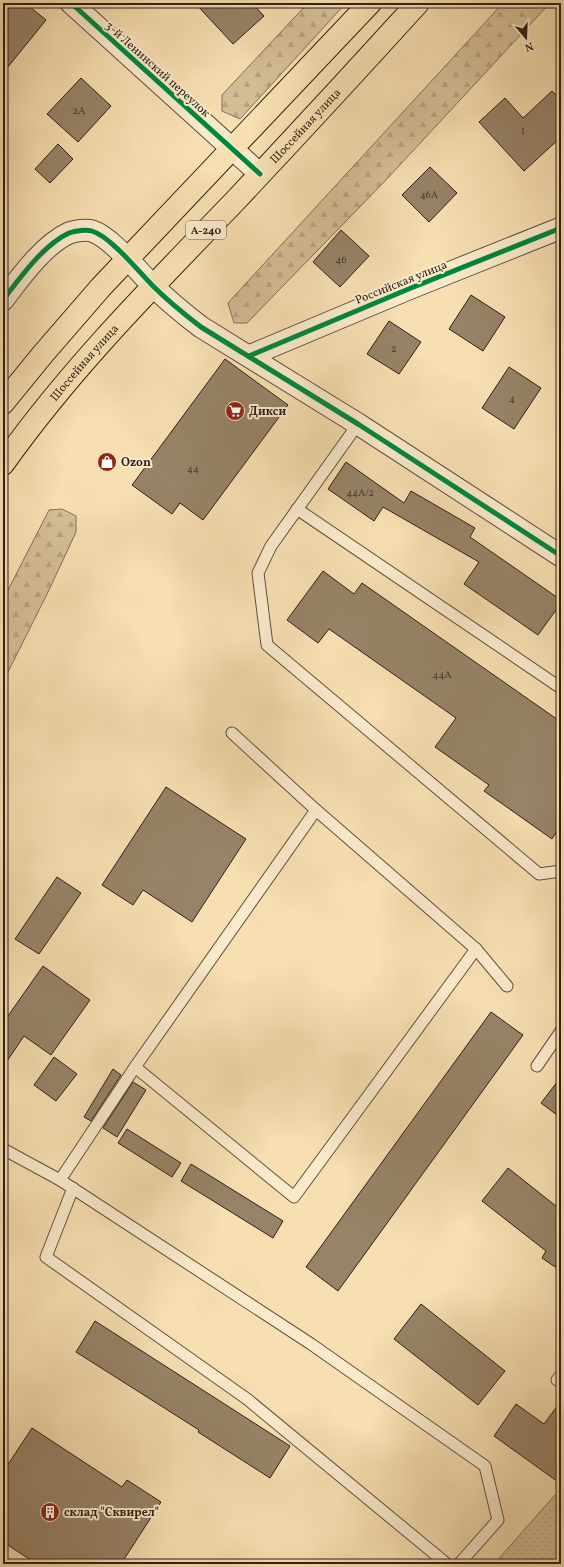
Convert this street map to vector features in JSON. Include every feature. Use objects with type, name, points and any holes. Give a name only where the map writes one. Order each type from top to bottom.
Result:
[{"type":"main road","name":"А-240","points":[[3,403],[53,343],[127,260],[370,3]]},
{"type":"main road","name":"Шоссейная улица","points":[[3,464],[29,428],[62,387],[153,286],[260,174],[418,3]]},
{"type":"street","name":"3-й Ленинский переулок","points":[[70,3],[141,68],[233,148],[260,174]]},
{"type":"street","name":"Российская улица","points":[[249,356],[561,228]]},
{"type":"street","points":[[3,300],[43,252],[58,240],[70,233],[92,231],[107,239],[153,286],[191,320],[358,424],[561,556]]},
{"type":"lane","points":[[358,424],[271,546],[258,573],[267,645],[540,874],[561,871]]},
{"type":"lane","points":[[297,509],[561,688]]},
{"type":"lane","points":[[232,733],[316,810],[476,949],[507,986]]},
{"type":"lane","points":[[60,1180],[135,1067],[316,810]]},
{"type":"lane","points":[[135,1067],[294,1197],[476,949]]},
{"type":"lane","points":[[537,1066],[561,1031]]},
{"type":"lane","points":[[3,1149],[60,1180],[311,1344],[485,1466],[498,1520],[459,1564]]},
{"type":"lane","points":[[72,1188],[46,1257],[247,1399],[447,1564]]},
{"type":"green space","points":[[308,3],[346,3],[240,119],[222,111],[222,95]]},
{"type":"green space","points":[[503,3],[550,3],[385,181],[247,323],[234,323],[228,303]]},
{"type":"green space","points":[[62,509],[76,516],[76,532],[3,682],[3,600],[49,510]]},
{"type":"green space","points":[[555,1495],[561,1500],[561,1564],[494,1564]]},
{"type":"building","points":[[3,3],[25,3],[46,20],[3,73]]},
{"type":"building","points":[[195,3],[252,3],[264,16],[233,44]]},
{"type":"building","points":[[81,78],[111,106],[78,142],[47,114]]},
{"type":"building","points":[[552,91],[561,100],[561,137],[524,171],[479,122],[505,98],[523,118]]},
{"type":"building","points":[[58,144],[73,159],[50,183],[35,169]]},
{"type":"building","points":[[430,167],[457,193],[429,222],[402,195]]},
{"type":"building","points":[[341,230],[369,256],[340,287],[313,262]]},
{"type":"building","points":[[471,295],[505,317],[483,351],[449,329]]},
{"type":"building","points":[[389,321],[421,342],[399,374],[367,354]]},
{"type":"building","points":[[225,359],[288,405],[203,520],[180,503],[172,514],[132,485]]},
{"type":"building","points":[[509,367],[541,388],[514,429],[482,408]]},
{"type":"building","points":[[346,462],[404,503],[411,491],[475,528],[470,537],[561,600],[561,603],[538,635],[464,584],[479,562],[383,507],[374,521],[328,489]]},
{"type":"building","points":[[323,571],[354,594],[362,583],[561,722],[561,825],[552,839],[484,791],[489,785],[435,747],[456,718],[329,629],[318,643],[287,620]]},
{"type":"building","points":[[166,787],[246,839],[192,922],[143,890],[133,905],[102,885]]},
{"type":"building","points":[[57,877],[81,893],[39,954],[15,939]]},
{"type":"building","points":[[43,966],[90,1000],[51,1055],[24,1036],[3,1067],[3,1023]]},
{"type":"building","points":[[491,1012],[523,1035],[338,1291],[306,1267]]},
{"type":"building","points":[[54,1057],[77,1074],[56,1101],[34,1085]]},
{"type":"building","points":[[113,1069],[121,1075],[91,1121],[84,1117]]},
{"type":"building","points":[[561,1077],[561,1118],[541,1103]]},
{"type":"building","points":[[133,1082],[146,1090],[117,1137],[103,1128]]},
{"type":"building","points":[[127,1129],[181,1163],[172,1177],[118,1143]]},
{"type":"building","points":[[191,1164],[283,1221],[273,1238],[181,1181]]},
{"type":"building","points":[[508,1168],[561,1210],[561,1271],[542,1258],[546,1251],[482,1201]]},
{"type":"building","points":[[421,1304],[505,1371],[478,1405],[394,1339]]},
{"type":"building","points":[[95,1321],[290,1446],[270,1478],[198,1432],[199,1430],[76,1352]]},
{"type":"building","points":[[561,1401],[561,1484],[494,1436],[516,1404],[544,1424]]},
{"type":"building","name":"склад \"Сквирел\"","points":[[32,1428],[122,1487],[127,1480],[161,1502],[121,1564],[37,1564],[3,1542],[3,1472]]},
{"type":"cycle path","points":[[71,3],[260,174]]},
{"type":"cycle path","points":[[249,356],[411,288],[561,228]]},
{"type":"cycle path","points":[[3,300],[41,254],[59,238],[80,230],[92,231],[99,234],[116,247],[159,292],[201,327],[358,424],[561,556]]},
{"type":"place","name":"Дикси","points":[[235,411]]},
{"type":"place","name":"Ozon","points":[[107,462]]},
{"type":"place","name":"склад \"Сквирел\"","points":[[50,1512]]}]
